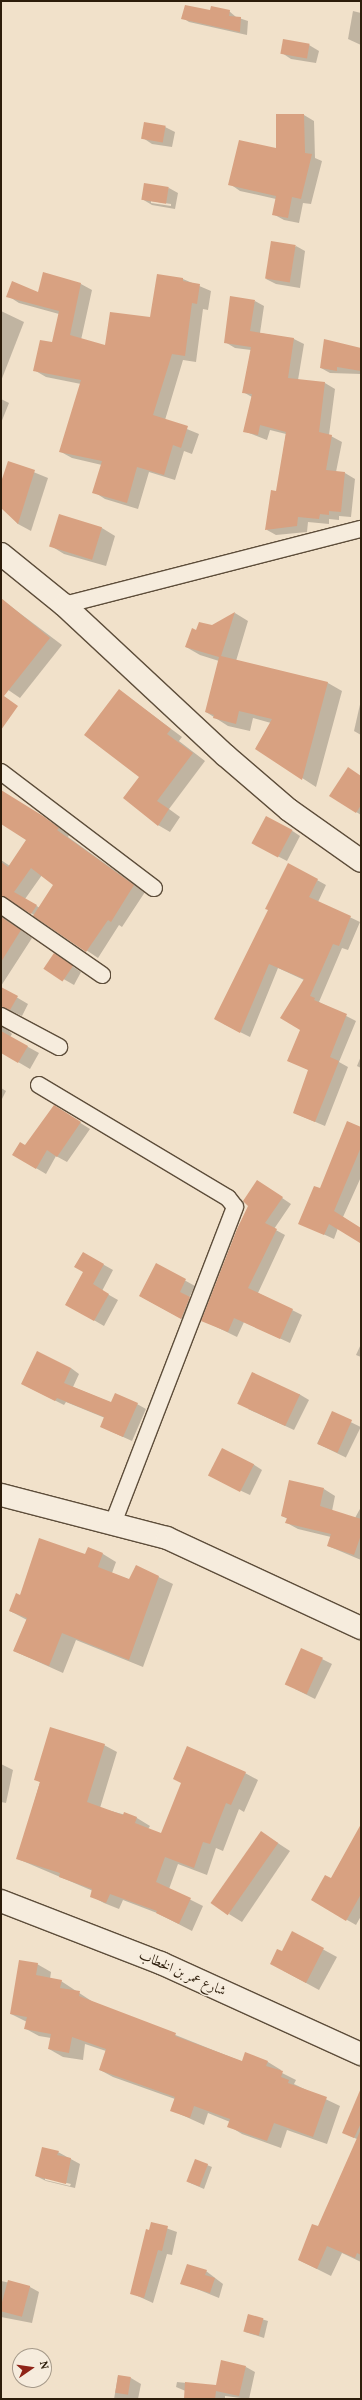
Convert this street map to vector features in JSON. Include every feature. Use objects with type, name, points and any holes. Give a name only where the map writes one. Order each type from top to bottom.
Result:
[{"type":"street","points":[[64,604],[361,529]]},
{"type":"street","points":[[1,554],[64,604],[271,795],[361,861]]},
{"type":"street","points":[[1,772],[154,888]]},
{"type":"street","points":[[1,905],[102,976]]},
{"type":"street","points":[[1,1016],[59,1048]]},
{"type":"street","points":[[40,1085],[228,1198],[235,1207],[112,1525]]},
{"type":"street","points":[[1,1495],[166,1538],[361,1628]]},
{"type":"street","name":"شارع عمر بن الخطاب","points":[[1,1901],[161,1964],[361,2054]]},
{"type":"building","points":[[185,5],[210,10],[211,6],[230,10],[229,16],[241,17],[240,32],[181,19]]},
{"type":"building","points":[[283,39],[310,44],[307,58],[280,54]]},
{"type":"building","points":[[276,114],[304,114],[305,153],[312,154],[301,199],[292,197],[288,218],[272,215],[276,196],[228,185],[239,140],[276,148]]},
{"type":"building","points":[[144,122],[166,126],[163,143],[141,139]]},
{"type":"building","points":[[144,183],[169,187],[166,204],[141,200]]},
{"type":"building","points":[[271,241],[296,245],[290,282],[265,279]]},
{"type":"building","points":[[43,272],[81,283],[70,335],[105,345],[110,312],[150,317],[157,274],[183,278],[183,281],[200,284],[197,304],[192,303],[185,356],[172,354],[153,415],[188,426],[181,448],[173,445],[164,475],[137,467],[127,503],[92,493],[102,461],[59,452],[81,380],[33,371],[40,340],[52,342],[59,311],[6,297],[12,281],[38,292]]},
{"type":"building","points":[[230,296],[255,300],[250,331],[294,338],[288,378],[325,382],[319,432],[332,435],[326,470],[345,472],[341,512],[329,511],[329,515],[320,514],[319,519],[298,517],[297,526],[265,530],[271,490],[276,491],[286,432],[260,425],[258,435],[243,432],[252,394],[242,393],[251,347],[224,343]]},
{"type":"building","points":[[324,339],[361,348],[361,371],[337,367],[337,371],[320,368]]},
{"type":"building","points":[[8,461],[35,470],[18,524],[1,508],[1,482]]},
{"type":"building","points":[[59,514],[102,527],[92,560],[49,547]]},
{"type":"building","points":[[1,598],[50,638],[4,696],[18,706],[1,730]]},
{"type":"building","points":[[235,612],[221,656],[328,682],[302,780],[255,749],[272,719],[239,711],[236,724],[213,718],[214,715],[205,712],[219,657],[185,647],[192,628],[196,630],[199,622],[212,625]]},
{"type":"building","points":[[119,689],[171,729],[167,734],[193,753],[157,801],[169,809],[158,826],[123,798],[139,777],[84,735]]},
{"type":"building","points":[[348,767],[361,776],[361,805],[356,813],[329,796]]},
{"type":"building","points":[[1,790],[43,816],[59,828],[57,830],[134,885],[111,922],[108,920],[86,952],[33,916],[53,885],[31,868],[14,892],[37,905],[31,914],[1,896],[1,862],[8,867],[26,840],[1,824]]},
{"type":"building","points":[[266,816],[292,830],[278,857],[251,843]]},
{"type":"building","points":[[288,863],[318,879],[309,897],[351,916],[339,946],[333,944],[310,996],[315,998],[314,1000],[347,1014],[330,1057],[339,1061],[315,1122],[293,1113],[308,1070],[287,1061],[300,1030],[280,1018],[304,979],[269,964],[240,1033],[214,1019],[268,910],[265,909]]},
{"type":"building","points":[[1,917],[21,930],[1,962]]},
{"type":"building","points":[[54,953],[73,966],[62,982],[43,969]]},
{"type":"building","points":[[1,987],[18,996],[10,1010],[1,1007]]},
{"type":"building","points":[[1,1031],[28,1046],[18,1063],[1,1053]]},
{"type":"building","points":[[54,1105],[81,1122],[57,1157],[47,1150],[36,1169],[12,1155],[20,1142],[25,1145]]},
{"type":"building","points":[[347,1121],[361,1127],[361,1147],[334,1211],[361,1228],[360,1243],[329,1224],[324,1235],[298,1224],[314,1186],[320,1188]]},
{"type":"building","points":[[257,1180],[283,1197],[265,1223],[277,1229],[248,1288],[293,1309],[280,1339],[234,1318],[228,1332],[201,1321],[237,1229],[248,1206],[243,1201]]},
{"type":"building","points":[[83,1252],[104,1264],[93,1284],[109,1294],[94,1321],[65,1305],[83,1272],[74,1267]]},
{"type":"building","points":[[156,1263],[186,1279],[180,1292],[190,1297],[181,1319],[139,1296]]},
{"type":"building","points":[[37,1351],[71,1368],[64,1383],[111,1402],[115,1393],[138,1403],[123,1437],[100,1427],[104,1417],[57,1398],[55,1401],[21,1384]]},
{"type":"building","points":[[252,1372],[300,1394],[285,1426],[237,1404]]},
{"type":"building","points":[[332,1411],[352,1420],[337,1453],[317,1444]]},
{"type":"building","points":[[222,1448],[254,1464],[240,1492],[208,1476]]},
{"type":"building","points":[[289,1480],[324,1488],[320,1506],[361,1519],[361,1535],[354,1555],[327,1546],[331,1534],[285,1523],[287,1518],[281,1516]]},
{"type":"building","points":[[39,1538],[85,1554],[88,1547],[103,1553],[98,1567],[129,1579],[136,1565],[159,1576],[129,1660],[62,1633],[49,1666],[13,1651],[27,1618],[9,1611],[16,1593],[20,1595]]},
{"type":"building","points":[[301,1648],[323,1658],[307,1694],[285,1685]]},
{"type":"building","points":[[50,1727],[105,1744],[87,1802],[123,1815],[124,1812],[137,1817],[135,1823],[161,1833],[181,1783],[173,1779],[187,1746],[246,1772],[231,1805],[226,1803],[210,1844],[203,1842],[194,1868],[165,1857],[156,1882],[191,1898],[179,1924],[156,1913],[157,1911],[110,1894],[106,1903],[90,1897],[92,1889],[59,1877],[60,1873],[16,1859],[40,1782],[34,1780]]},
{"type":"building","points":[[361,1824],[361,1894],[346,1921],[311,1900],[325,1875],[331,1878]]},
{"type":"building","points":[[261,1831],[278,1843],[228,1915],[211,1903]]},
{"type":"building","points":[[292,1931],[324,1948],[306,1983],[270,1964],[277,1949],[282,1951]]},
{"type":"building","points":[[19,1960],[38,1963],[36,1975],[62,1980],[60,1988],[80,1991],[79,1996],[176,2033],[175,2036],[242,2061],[245,2052],[268,2061],[266,2066],[283,2071],[281,2077],[289,2080],[288,2083],[327,2097],[313,2137],[274,2123],[267,2141],[227,2127],[230,2119],[194,2106],[190,2118],[170,2111],[175,2097],[99,2070],[106,2049],[72,2037],[69,2053],[48,2049],[51,2034],[24,2029],[27,2017],[10,2014]]},
{"type":"building","points":[[361,2088],[361,2123],[354,2138],[342,2133]]},
{"type":"building","points":[[361,2129],[361,2255],[357,2253],[355,2258],[327,2246],[317,2269],[298,2260],[312,2224],[318,2226]]},
{"type":"building","points":[[42,2147],[59,2151],[57,2155],[71,2158],[66,2184],[35,2176]]},
{"type":"building","points":[[195,2159],[208,2164],[199,2186],[186,2181]]},
{"type":"building","points":[[151,2222],[168,2226],[162,2251],[158,2250],[144,2298],[130,2294],[146,2229],[149,2230]]},
{"type":"building","points":[[187,2264],[207,2270],[205,2275],[215,2278],[210,2293],[180,2284]]},
{"type":"building","points":[[8,2280],[30,2286],[22,2317],[1,2311]]},
{"type":"building","points":[[248,2314],[263,2318],[259,2336],[243,2331]]},
{"type":"building","points":[[221,2360],[246,2366],[239,2396],[216,2391],[215,2399],[184,2399],[185,2382],[216,2385]]},
{"type":"building","points":[[118,2375],[131,2377],[128,2395],[115,2393]]}]
